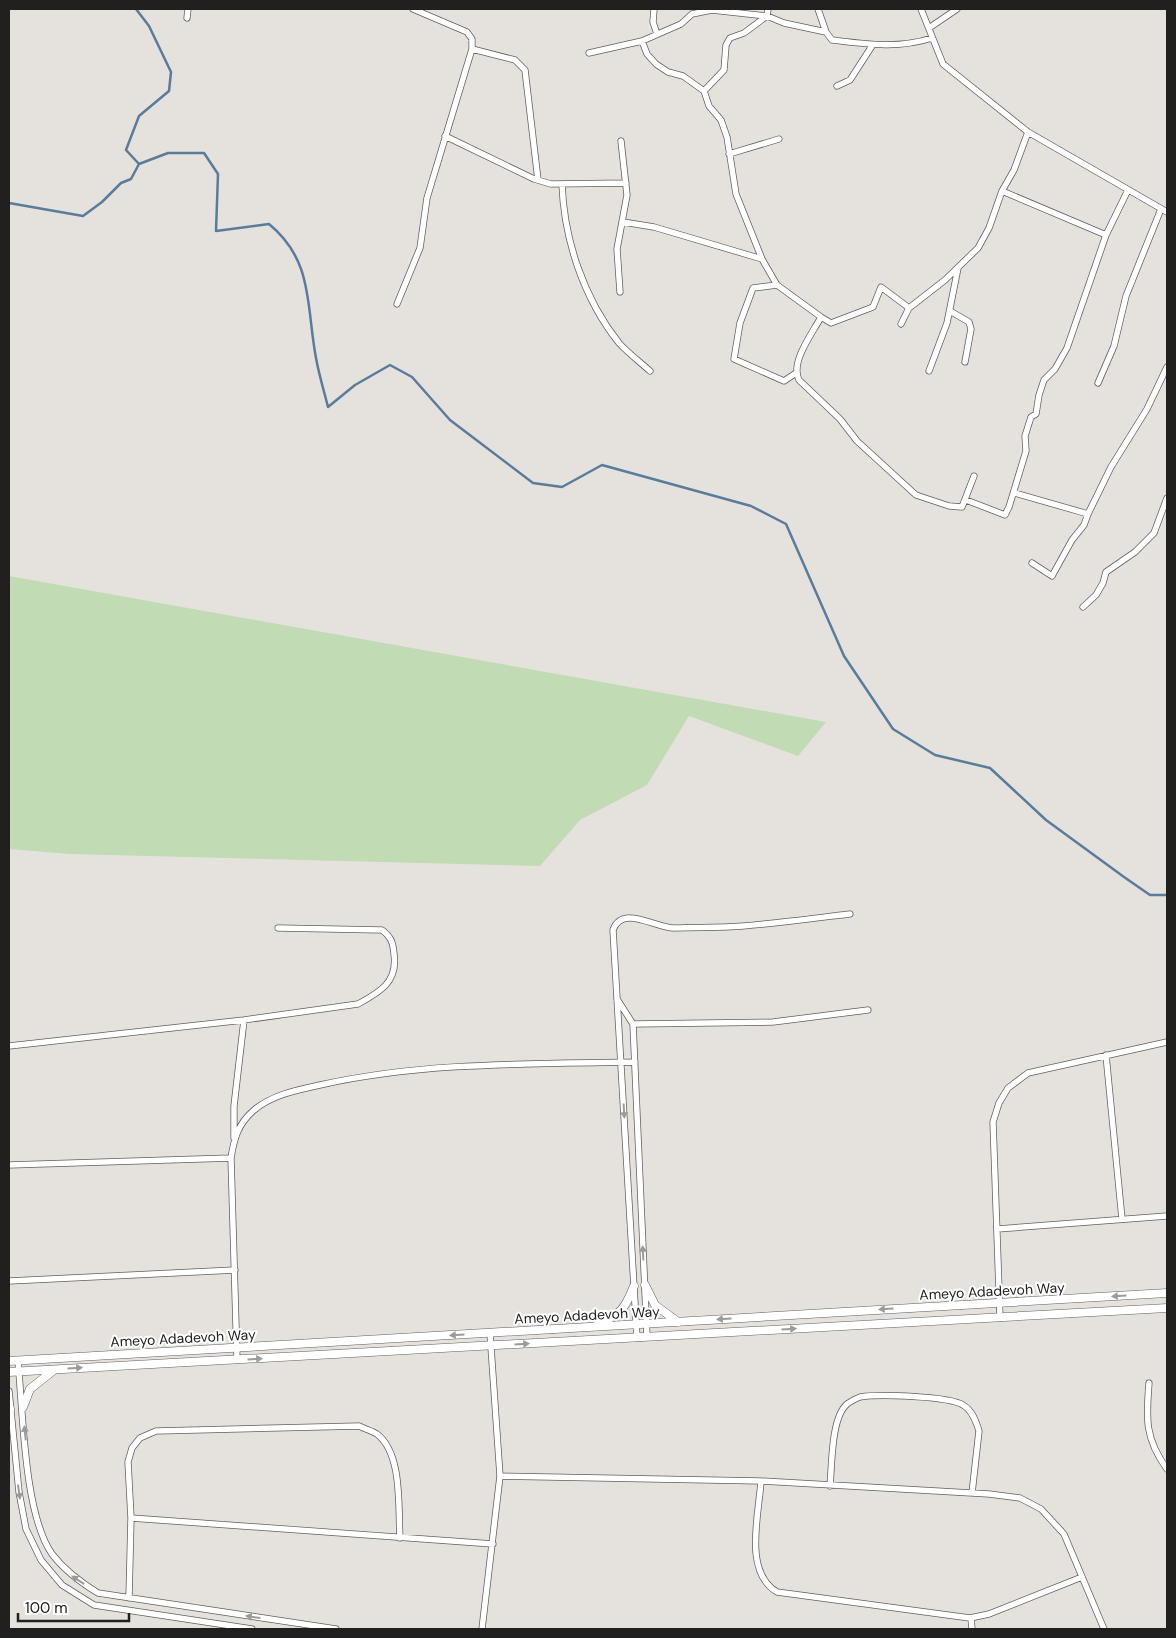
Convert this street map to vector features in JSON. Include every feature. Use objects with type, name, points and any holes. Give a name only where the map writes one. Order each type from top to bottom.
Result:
[{"type":"street","points":[[187,18],[188,9]]},
{"type":"street","points":[[397,304],[420,248],[427,198],[444,136],[472,49],[472,39],[467,32],[413,9]]},
{"type":"street","points":[[654,9],[654,22],[657,34]]},
{"type":"street","points":[[704,92],[724,70],[726,45],[730,38],[744,33],[767,16],[768,9]]},
{"type":"street","points":[[818,9],[826,32],[832,40],[872,46],[920,42],[932,38]]},
{"type":"street","points":[[921,9],[943,64],[1028,132],[1167,212]]},
{"type":"street","points":[[928,28],[957,9]]},
{"type":"street","points":[[589,52],[642,41],[681,24],[686,18],[700,11],[725,10],[767,16],[826,32]]},
{"type":"street","points":[[642,41],[647,54],[656,64],[668,72],[683,76],[704,92],[709,106],[721,120],[736,194],[762,259],[778,285],[831,323],[874,307],[881,287],[909,308]]},
{"type":"street","points":[[837,86],[850,80],[872,46]]},
{"type":"street","points":[[472,49],[515,60],[525,70],[538,180]]},
{"type":"street","points":[[901,324],[909,308],[958,268],[978,248],[989,228],[1002,191],[1014,170],[1028,132]]},
{"type":"street","points":[[444,136],[538,180],[562,184],[626,183]]},
{"type":"street","points":[[729,154],[779,139]]},
{"type":"street","points":[[620,292],[617,250],[623,222],[626,183],[621,140]]},
{"type":"street","points":[[562,184],[564,221],[594,308],[620,344],[650,371]]},
{"type":"street","points":[[966,500],[1005,515],[1015,493],[1026,451],[1025,436],[1032,417],[1036,414],[1038,394],[1044,380],[1055,369],[1067,348],[1106,235],[1128,190]]},
{"type":"street","points":[[1002,191],[1106,235]]},
{"type":"street","points":[[1098,383],[1114,346],[1126,296],[1161,209]]},
{"type":"street","points":[[623,222],[654,226],[762,259]]},
{"type":"street","points":[[930,371],[950,311],[958,268]]},
{"type":"street","points":[[778,285],[753,288],[740,323],[734,359],[784,381],[796,373]]},
{"type":"street","points":[[950,311],[969,322],[971,330],[965,362]]},
{"type":"street","points":[[821,317],[797,364],[796,373],[800,380],[840,419],[857,441],[916,495],[949,506],[962,507],[974,476]]},
{"type":"street","points":[[1032,563],[1052,576],[1072,540],[1084,526],[1111,467],[1148,409],[1167,367]]},
{"type":"street","points":[[1015,493],[1088,514]]},
{"type":"street","points":[[1083,607],[1096,595],[1103,583],[1106,572],[1135,552],[1154,533],[1167,498]]},
{"type":"street","points":[[637,1338],[622,1062],[616,999],[613,930],[615,924],[620,919],[638,918],[664,928],[743,926],[850,914]]},
{"type":"street","points":[[9,1046],[244,1020],[358,1004],[374,996],[390,980],[396,966],[393,942],[382,930],[278,928]]},
{"type":"street","points":[[616,999],[633,1024],[647,1337]]},
{"type":"street","points":[[633,1024],[773,1022],[868,1010]]},
{"type":"street","points":[[237,1360],[231,1158],[234,1139],[234,1106],[244,1020]]},
{"type":"street","points":[[1000,1318],[993,1122],[999,1103],[1008,1088],[1028,1073],[1167,1042]]},
{"type":"street","points":[[1106,1055],[1122,1219]]},
{"type":"street","points":[[234,1139],[242,1122],[254,1110],[279,1096],[349,1079],[443,1066],[635,1062]]},
{"type":"street","points":[[9,1165],[231,1158]]},
{"type":"street","points":[[997,1229],[1167,1216]]},
{"type":"street","points":[[9,1282],[235,1270]]},
{"type":"street","points":[[645,1285],[655,1305],[678,1322]]},
{"type":"street","points":[[593,1327],[615,1317],[626,1308],[634,1286]]},
{"type":"street","name":"Ameyo Adadevoh Way","points":[[9,1361],[1167,1293]]},
{"type":"street","name":"Ameyo Adadevoh Way","points":[[9,1372],[1167,1308]]},
{"type":"street","points":[[482,1629],[500,1476],[490,1333]]},
{"type":"street","points":[[18,1361],[34,1508],[38,1525],[52,1553],[70,1575],[98,1593],[336,1629]]},
{"type":"street","points":[[23,1407],[30,1389],[54,1370]]},
{"type":"street","points":[[1148,1383],[1147,1429],[1155,1453],[1167,1469]]},
{"type":"street","points":[[9,1391],[19,1492],[26,1529],[41,1560],[62,1585],[94,1605],[234,1628],[252,1629]]},
{"type":"street","points":[[830,1486],[836,1426],[846,1404],[859,1397],[941,1398],[965,1406],[976,1422],[978,1431],[972,1493]]},
{"type":"street","points":[[129,1598],[131,1518],[128,1462],[132,1448],[140,1438],[156,1431],[359,1426],[377,1434],[389,1448],[396,1466],[400,1538]]},
{"type":"street","points":[[500,1476],[761,1481],[972,1493],[1020,1498],[1041,1509],[1064,1534],[1104,1629]]},
{"type":"street","points":[[761,1481],[756,1554],[758,1569],[769,1587],[777,1592],[971,1618],[989,1614],[1082,1577]]},
{"type":"street","points":[[131,1518],[493,1544]]},
{"type":"street","points":[[234,1628],[236,1615]]},
{"type":"street","points":[[971,1618],[972,1629]]},
{"type":"green space","points":[[9,576],[826,722],[798,756],[689,716],[647,785],[580,820],[540,866],[70,854],[9,849]]},
{"type":"waterway","points":[[136,9],[149,26],[171,72],[169,91],[139,116],[126,150],[139,164],[168,153],[204,153],[218,174],[216,231],[269,224],[284,238],[294,253],[306,285],[316,358],[328,407],[355,385],[390,365],[412,377],[450,420],[533,483],[562,487],[602,465],[751,506],[786,524],[844,656],[893,729],[935,755],[990,768],[1046,820],[1124,877],[1150,895],[1167,895]]},
{"type":"waterway","points":[[9,203],[83,216],[102,202],[121,183],[131,179],[139,164]]}]
